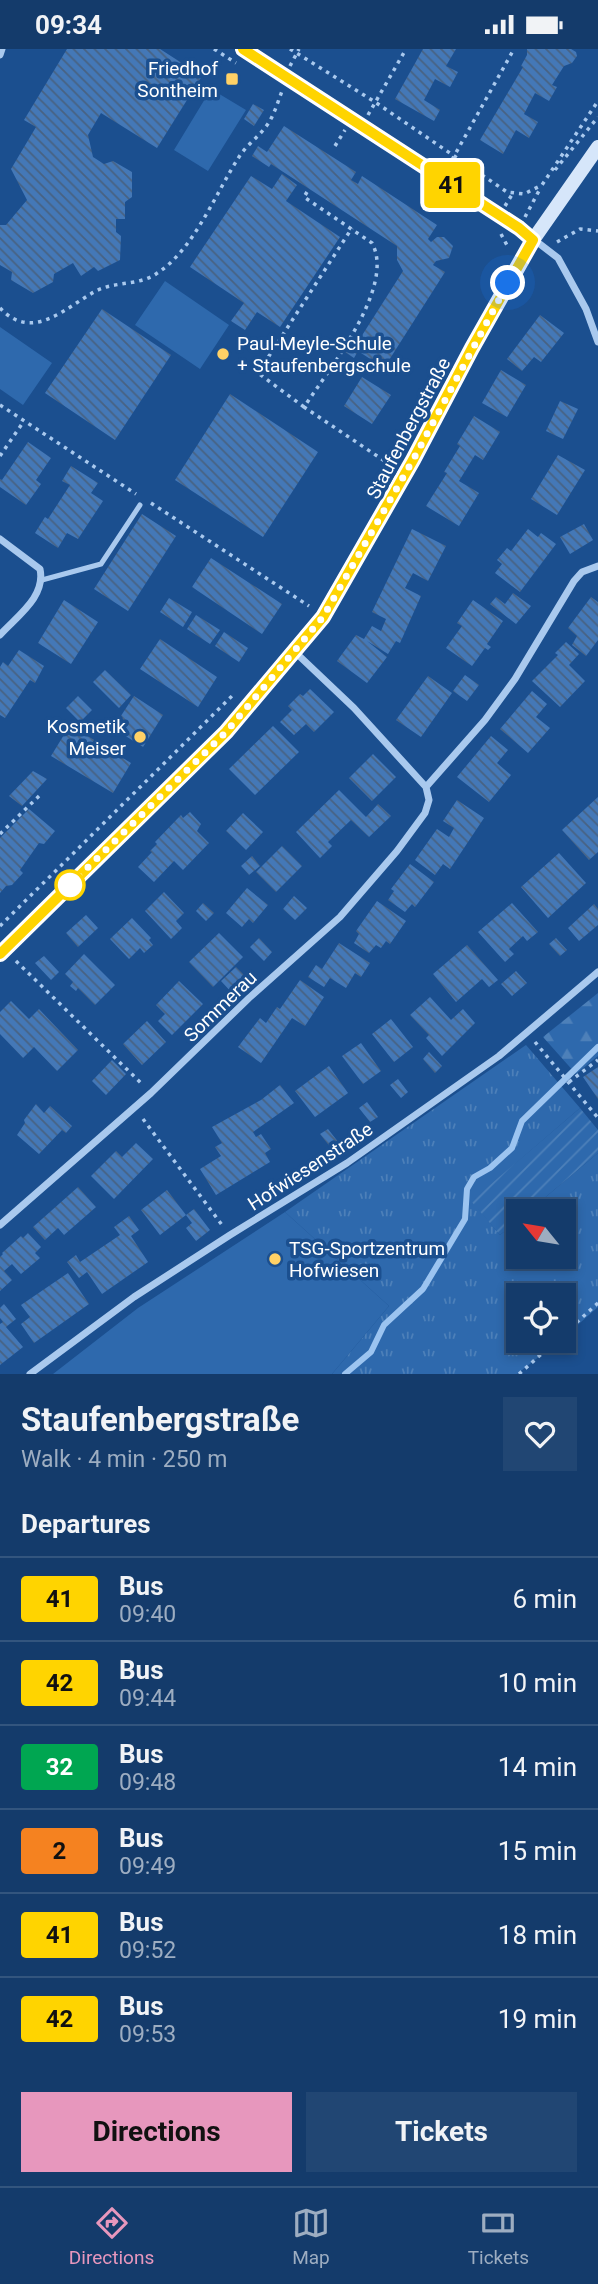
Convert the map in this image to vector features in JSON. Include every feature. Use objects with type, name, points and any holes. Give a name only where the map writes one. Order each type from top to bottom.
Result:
[{"type":"street","points":[[0,55],[2,49]]},
{"type":"street","points":[[243,49],[519,228],[558,258],[586,309],[598,342]]},
{"type":"street","name":"Staufenbergstraße","points":[[2,952],[226,732],[323,617],[533,240],[598,147]]},
{"type":"street","points":[[0,539],[40,569],[42,580],[39,591],[0,635]]},
{"type":"street","points":[[295,652],[354,708],[426,787],[485,720],[508,689],[574,581],[582,572],[598,566]]},
{"type":"street","name":"Sommerau","points":[[0,1225],[135,1108],[249,998],[340,917],[397,851],[425,813],[429,800],[426,787]]},
{"type":"street","name":"Hofwiesenstraße","points":[[30,1374],[134,1297],[347,1163],[499,1056],[598,972]]},
{"type":"lane","points":[[42,580],[102,564],[140,505]]},
{"type":"path","points":[[214,49],[241,65]]},
{"type":"path","points":[[290,49],[375,102],[507,192],[524,194],[542,185],[598,117]]},
{"type":"path","points":[[362,126],[406,49]]},
{"type":"path","points":[[442,178],[514,49]]},
{"type":"path","points":[[272,84],[291,95]]},
{"type":"path","points":[[0,308],[17,321],[37,322],[60,314],[97,290],[148,279],[159,272],[198,226],[247,146],[266,127],[283,90]]},
{"type":"path","points":[[508,257],[509,249],[542,185],[598,101]]},
{"type":"path","points":[[335,146],[352,120]]},
{"type":"path","points":[[304,407],[368,307],[376,285],[378,254],[372,243],[304,197],[307,192]]},
{"type":"path","points":[[491,227],[501,233],[509,249]]},
{"type":"path","points":[[352,228],[258,373],[405,474]]},
{"type":"path","points":[[547,249],[580,229],[598,231]]},
{"type":"path","points":[[0,405],[138,495]]},
{"type":"path","points":[[0,456],[24,421]]},
{"type":"path","points":[[149,502],[323,617]]},
{"type":"path","points":[[300,615],[308,605]]},
{"type":"path","points":[[0,926],[233,695]]},
{"type":"path","points":[[0,834],[40,795]]},
{"type":"path","points":[[2,952],[151,1093]]},
{"type":"path","points":[[543,1051],[598,1118]]},
{"type":"path","points":[[569,1081],[598,1060]]},
{"type":"path","points":[[135,1108],[230,1235]]},
{"type":"path","points":[[576,1323],[598,1303]]},
{"type":"path","points":[[519,1374],[543,1353]]},
{"type":"green space","points":[[211,89],[246,110],[208,171],[174,150]]},
{"type":"green space","points":[[165,281],[229,325],[200,369],[135,325]]},
{"type":"green space","points":[[0,327],[52,363],[23,405],[0,389]]},
{"type":"green space","points":[[598,993],[598,1056],[576,1074],[543,1037]]},
{"type":"green space","points":[[526,1045],[580,1108],[472,1201],[500,1235],[506,1230],[506,1269],[576,1269],[576,1199],[543,1199],[598,1153],[598,1307],[576,1326],[576,1283],[506,1283],[506,1353],[544,1353],[517,1374],[332,1374],[389,1306],[285,1212]]},
{"type":"green space","points":[[580,1108],[598,1130],[598,1153],[543,1199],[506,1199],[506,1230],[500,1235],[471,1201]]},
{"type":"green space","name":"TSG-Sportzentrum Hofwiesen","points":[[285,1212],[389,1306],[332,1374],[53,1374],[138,1308]]},
{"type":"building","points":[[67,49],[160,49],[202,76],[157,148],[101,113],[88,135],[93,157],[104,164],[113,161],[132,172],[132,197],[125,202],[125,219],[116,219],[116,232],[121,236],[120,260],[98,271],[94,267],[81,276],[73,263],[54,274],[53,282],[33,293],[11,280],[12,272],[0,265],[0,225],[6,225],[27,200],[11,169],[36,127],[24,120]]},
{"type":"building","points":[[423,49],[456,49],[446,66],[458,72],[450,87],[435,79],[424,100],[440,110],[434,121],[395,99]]},
{"type":"building","points":[[527,49],[571,49],[577,56],[572,63],[564,66],[552,85],[557,87],[549,101],[535,93],[524,114],[538,122],[529,138],[516,130],[503,154],[480,140],[523,67],[521,66]]},
{"type":"building","points":[[253,104],[264,110],[254,126],[244,119]]},
{"type":"building","points":[[284,126],[356,172],[351,180],[358,184],[362,176],[437,225],[428,239],[431,242],[437,237],[444,237],[453,246],[449,258],[436,261],[433,265],[445,272],[384,368],[358,351],[354,358],[345,352],[357,334],[361,337],[403,271],[397,260],[397,246],[271,164],[269,167],[252,156],[258,146],[267,152]]},
{"type":"building","points":[[282,174],[297,185],[286,201],[340,237],[280,327],[257,312],[245,330],[231,321],[244,303],[190,267],[251,176],[272,189]]},
{"type":"building","points":[[102,309],[171,355],[115,440],[45,393]]},
{"type":"building","points":[[540,315],[564,333],[541,362],[534,357],[522,371],[507,359]]},
{"type":"building","points":[[501,370],[526,385],[507,417],[482,403]]},
{"type":"building","points":[[362,377],[391,395],[372,424],[344,406]]},
{"type":"building","points":[[230,394],[318,452],[263,537],[175,480]]},
{"type":"building","points":[[560,401],[578,409],[563,439],[546,431]]},
{"type":"building","points":[[474,416],[500,432],[483,460],[475,455],[459,481],[479,493],[459,526],[426,506],[447,473],[444,472],[460,446],[457,444]]},
{"type":"building","points":[[28,442],[51,458],[36,480],[41,484],[26,505],[0,487],[0,479],[2,480]]},
{"type":"building","points":[[558,455],[585,470],[557,515],[531,499]]},
{"type":"building","points":[[71,466],[98,483],[91,493],[103,501],[78,539],[67,533],[58,548],[35,533],[45,517],[48,519],[70,485],[62,481]]},
{"type":"building","points":[[142,514],[176,536],[128,611],[94,589]]},
{"type":"building","points":[[584,524],[593,540],[570,554],[560,537]]},
{"type":"building","points":[[412,529],[446,546],[428,581],[413,573],[405,588],[421,596],[400,643],[396,641],[388,654],[367,641],[387,657],[367,683],[337,661],[356,635],[364,639],[372,626],[381,631],[386,619],[372,612]]},
{"type":"building","points":[[528,529],[538,537],[541,533],[556,544],[520,592],[495,573],[502,564],[497,560],[507,548],[511,551]]},
{"type":"building","points":[[211,558],[282,604],[262,634],[192,587]]},
{"type":"building","points":[[513,593],[531,606],[516,624],[490,604],[496,597],[505,604]]},
{"type":"building","points":[[591,597],[598,602],[598,640],[586,656],[572,645],[577,636],[568,628]]},
{"type":"building","points":[[169,598],[192,612],[183,627],[160,612]]},
{"type":"building","points":[[64,600],[98,622],[71,664],[38,643]]},
{"type":"building","points":[[473,600],[503,621],[487,644],[491,647],[488,650],[485,648],[472,666],[446,648],[462,626],[457,623]]},
{"type":"building","points":[[196,615],[220,630],[210,644],[187,629]]},
{"type":"building","points":[[224,632],[248,648],[239,662],[215,646]]},
{"type":"building","points":[[160,639],[217,677],[198,707],[140,669]]},
{"type":"building","points":[[566,642],[579,654],[569,665],[585,681],[560,707],[532,681],[558,655],[555,653]]},
{"type":"building","points":[[19,650],[44,666],[35,683],[30,680],[5,718],[0,715],[0,667],[3,662],[8,666]]},
{"type":"building","points":[[105,670],[131,695],[119,708],[93,682]]},
{"type":"building","points":[[465,675],[479,685],[467,701],[453,691]]},
{"type":"building","points":[[428,676],[452,693],[421,737],[396,720]]},
{"type":"building","points":[[310,689],[334,712],[314,732],[306,724],[294,735],[280,722],[292,710],[288,706],[300,694],[303,696]]},
{"type":"building","points":[[532,691],[547,704],[536,717],[550,728],[528,753],[500,729]]},
{"type":"building","points":[[78,696],[92,710],[80,722],[66,708]]},
{"type":"building","points":[[134,696],[163,715],[143,747],[113,728]]},
{"type":"building","points":[[70,725],[131,763],[113,793],[51,756]]},
{"type":"building","points":[[273,726],[299,752],[255,795],[229,769]]},
{"type":"building","points":[[491,736],[508,750],[497,763],[511,775],[489,802],[457,777]]},
{"type":"building","points":[[373,754],[396,777],[372,801],[349,778]]},
{"type":"building","points":[[33,771],[47,779],[22,806],[9,796]]},
{"type":"building","points":[[339,790],[366,817],[378,804],[391,816],[369,837],[351,820],[328,842],[332,846],[320,858],[296,832]]},
{"type":"building","points":[[598,797],[598,852],[589,860],[562,830]]},
{"type":"building","points":[[457,800],[484,818],[450,869],[443,864],[435,875],[415,860],[437,829],[449,837],[454,828],[443,821]]},
{"type":"building","points":[[29,809],[55,831],[44,844],[39,843],[20,870],[23,873],[0,893],[0,838]]},
{"type":"building","points":[[190,812],[201,824],[197,831],[209,843],[183,870],[174,861],[154,882],[138,867],[152,852],[150,851],[157,844],[155,842],[181,815],[183,818]]},
{"type":"building","points":[[243,813],[263,832],[246,850],[226,831]]},
{"type":"building","points":[[282,846],[302,866],[276,892],[256,872]]},
{"type":"building","points":[[559,853],[586,883],[548,918],[521,887]]},
{"type":"building","points":[[252,856],[260,866],[249,875],[241,866]]},
{"type":"building","points":[[410,864],[434,882],[415,907],[412,904],[405,912],[388,900],[394,891],[391,889]]},
{"type":"building","points":[[247,888],[268,905],[253,923],[249,919],[242,927],[226,913]]},
{"type":"building","points":[[164,892],[184,913],[176,921],[182,928],[171,939],[145,911]]},
{"type":"building","points":[[294,896],[307,908],[295,920],[283,909]]},
{"type":"building","points":[[377,901],[406,921],[390,944],[386,941],[381,948],[376,945],[369,953],[354,943],[359,934],[356,931]]},
{"type":"building","points":[[203,903],[214,913],[206,921],[196,911]]},
{"type":"building","points":[[512,903],[538,932],[527,941],[523,936],[509,949],[514,954],[505,962],[478,932]]},
{"type":"building","points":[[594,904],[598,909],[598,925],[579,941],[568,928]]},
{"type":"building","points":[[86,915],[98,928],[78,947],[66,933]]},
{"type":"building","points":[[132,918],[151,938],[149,940],[153,945],[144,953],[140,948],[129,959],[110,939]]},
{"type":"building","points":[[219,933],[243,957],[213,987],[189,962]]},
{"type":"building","points":[[259,938],[272,952],[264,961],[250,947]]},
{"type":"building","points":[[556,938],[567,950],[560,956],[549,944]]},
{"type":"building","points":[[339,943],[370,963],[361,977],[355,973],[346,988],[330,978],[324,987],[308,977],[316,965],[322,969]]},
{"type":"building","points":[[467,945],[498,980],[489,987],[482,979],[456,1002],[433,974]]},
{"type":"building","points":[[84,954],[115,985],[95,1005],[78,988],[76,991],[70,986],[73,982],[65,974]]},
{"type":"building","points":[[44,956],[59,972],[51,980],[35,963]]},
{"type":"building","points":[[236,967],[249,980],[233,994],[221,981]]},
{"type":"building","points":[[516,971],[527,983],[512,996],[501,984]]},
{"type":"building","points":[[300,980],[324,997],[305,1026],[292,1018],[261,1063],[238,1047],[260,1018],[266,1023],[277,1007],[280,1009]]},
{"type":"building","points":[[179,981],[203,1004],[172,1035],[158,1021],[165,1014],[156,1005]]},
{"type":"building","points":[[430,997],[451,1020],[463,1009],[475,1023],[442,1056],[426,1038],[429,1035],[410,1015]]},
{"type":"building","points":[[11,1001],[29,1019],[39,1009],[78,1050],[57,1071],[34,1047],[23,1058],[0,1034],[0,1012]]},
{"type":"building","points":[[391,1019],[413,1047],[394,1062],[372,1034]]},
{"type":"building","points":[[147,1021],[166,1042],[142,1065],[123,1044]]},
{"type":"building","points":[[361,1043],[381,1071],[363,1084],[342,1056]]},
{"type":"building","points":[[429,1052],[442,1066],[435,1073],[423,1059]]},
{"type":"building","points":[[112,1060],[126,1074],[106,1095],[92,1081]]},
{"type":"building","points":[[329,1066],[348,1093],[315,1117],[295,1091]]},
{"type":"building","points":[[598,1067],[598,1099],[583,1077]]},
{"type":"building","points":[[398,1079],[408,1092],[401,1098],[390,1085]]},
{"type":"building","points":[[280,1085],[294,1103],[253,1132],[256,1137],[261,1134],[271,1149],[265,1153],[270,1162],[216,1195],[200,1169],[221,1156],[215,1147],[222,1143],[212,1127],[261,1100]]},
{"type":"building","points":[[367,1102],[378,1117],[370,1122],[359,1108]]},
{"type":"building","points":[[36,1104],[44,1113],[50,1106],[72,1126],[66,1133],[62,1130],[39,1154],[17,1135]]},
{"type":"building","points":[[328,1129],[339,1143],[331,1148],[320,1134]]},
{"type":"building","points":[[136,1143],[153,1159],[114,1199],[91,1176],[116,1151],[122,1157]]},
{"type":"building","points":[[78,1187],[96,1207],[64,1235],[58,1228],[45,1240],[33,1227]]},
{"type":"building","points":[[167,1190],[186,1215],[160,1235],[141,1210]]},
{"type":"building","points":[[194,1209],[210,1230],[196,1241],[186,1228],[192,1223],[186,1215]]},
{"type":"building","points":[[129,1216],[139,1230],[131,1236],[148,1262],[102,1294],[87,1272],[79,1278],[67,1262],[76,1255],[80,1262],[120,1235],[114,1227]]},
{"type":"building","points":[[28,1233],[41,1247],[35,1253],[40,1258],[21,1274],[12,1264],[4,1271],[12,1280],[0,1291],[0,1257],[21,1236],[23,1238]]},
{"type":"building","points":[[68,1273],[89,1304],[34,1343],[21,1324],[30,1317],[21,1305]]},
{"type":"building","points":[[4,1304],[16,1319],[6,1327],[23,1347],[0,1365],[0,1324],[3,1322],[0,1308]]},
{"type":"waterway","points":[[345,1374],[371,1352],[384,1325],[423,1289],[465,1219],[467,1189],[474,1177],[490,1168],[512,1148],[522,1121],[598,1047]]},
{"type":"bus line","name":"41","points":[[0,954],[226,732],[323,617],[364,548],[533,240],[519,228],[243,49]]},
{"type":"place","name":"Friedhof Sontheim","points":[[232,79]]},
{"type":"place","name":"Paul-Meyle-Schule + Staufenbergschule","points":[[223,354]]},
{"type":"place","name":"Kosmetik Meiser","points":[[140,737]]},
{"type":"place","name":"TSG-Sportzentrum Hofwiesen","points":[[275,1259]]},
{"type":"route","points":[[70,885],[226,732],[323,617],[413,460],[508,283]]}]
